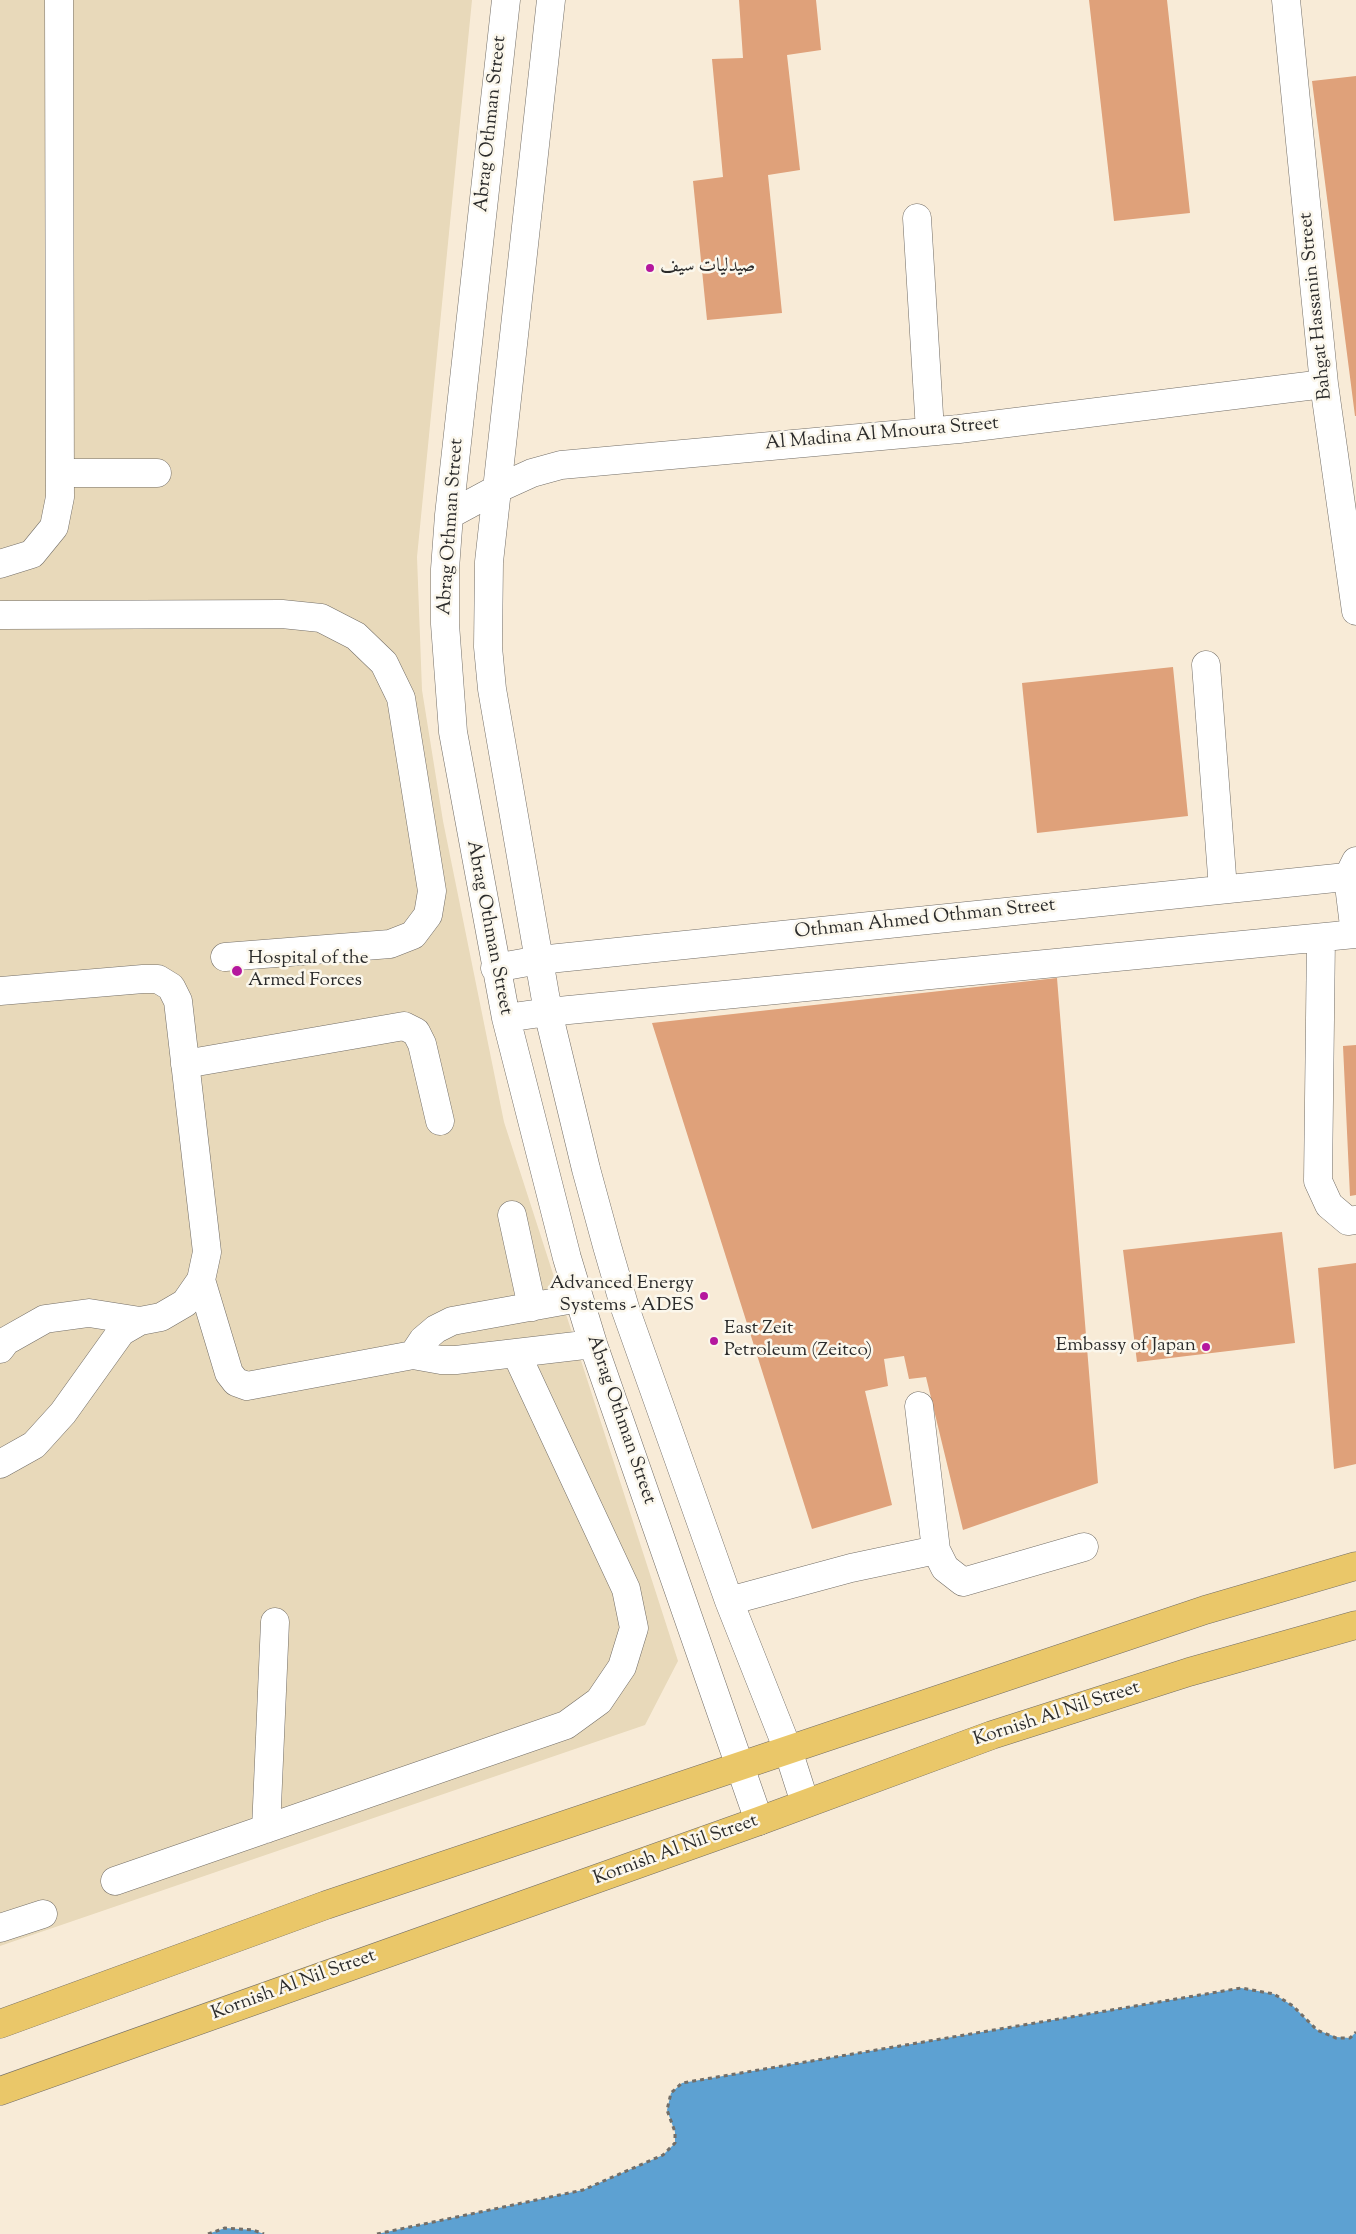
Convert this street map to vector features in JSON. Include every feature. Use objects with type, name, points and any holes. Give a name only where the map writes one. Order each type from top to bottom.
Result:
[{"type":"highway","points":[[0,2024],[326,1905],[1205,1610],[1356,1566]]},
{"type":"highway","name":"Kornish Al Nil Street","points":[[0,2091],[759,1822],[805,1803],[1010,1729],[1189,1672],[1356,1625]]},
{"type":"street","points":[[0,564],[32,554],[54,527],[60,497],[59,0]]},
{"type":"street","name":"Abrag Othman Street","points":[[506,0],[449,515],[445,569],[448,687],[460,777],[506,1018],[586,1321],[759,1822]]},
{"type":"street","name":"Abrag Othman Street","points":[[551,0],[499,488],[489,562],[488,647],[501,748],[548,1012],[586,1169],[625,1308],[729,1601],[788,1750],[805,1803]]},
{"type":"street","name":"Bahgat Hassanin Street","points":[[1286,0],[1324,384],[1356,611]]},
{"type":"street","points":[[917,218],[930,431]]},
{"type":"street","name":"Al Madina Al Mnoura Street","points":[[449,515],[499,488],[532,473],[561,465],[930,431],[1324,384]]},
{"type":"street","points":[[60,473],[157,473]]},
{"type":"street","points":[[0,615],[282,614],[321,618],[356,636],[384,663],[401,698],[432,891],[428,915],[413,934],[390,944],[225,957]]},
{"type":"street","points":[[1206,665],[1223,890]]},
{"type":"street","points":[[506,1018],[548,1012],[1356,934],[1353,871]]},
{"type":"street","name":"Othman Ahmed Othman Street","points":[[495,968],[539,960],[1223,890],[1353,871]]},
{"type":"street","points":[[1321,938],[1318,1181],[1329,1205],[1348,1221],[1356,1220]]},
{"type":"street","points":[[0,991],[143,979],[158,980],[170,987],[178,1000],[207,1252],[201,1280],[185,1303],[161,1317],[140,1321],[121,1332],[63,1413],[34,1446],[0,1464]]},
{"type":"street","points":[[185,1064],[404,1026],[416,1032],[422,1044],[440,1120]]},
{"type":"street","points":[[512,1215],[532,1307]]},
{"type":"street","points":[[201,1280],[229,1373],[236,1382],[247,1386],[413,1355],[441,1360],[516,1353],[586,1321],[625,1308]]},
{"type":"street","points":[[413,1355],[423,1340],[436,1329],[452,1321],[532,1307],[586,1321]]},
{"type":"street","points":[[0,1349],[6,1341],[45,1319],[89,1312],[140,1321]]},
{"type":"street","points":[[115,1881],[566,1724],[599,1701],[622,1667],[634,1628],[626,1589],[516,1353]]},
{"type":"street","points":[[919,1406],[936,1550],[945,1568],[963,1582],[1084,1548]]},
{"type":"street","points":[[729,1601],[851,1568],[936,1550]]},
{"type":"street","points":[[266,1829],[275,1622]]},
{"type":"street","points":[[0,1928],[42,1914]]},
{"type":"path","points":[[376,2234],[583,2190],[663,2154],[675,2143],[675,2132],[667,2110],[671,2093],[682,2082],[1241,1988],[1274,1994],[1293,2006],[1317,2030],[1336,2038],[1350,2038],[1356,2032]]},
{"type":"path","points":[[208,2234],[225,2228],[253,2230],[264,2234]]},
{"type":"shaded area","name":"Hospital of the Armed Forces","points":[[0,0],[472,0],[417,557],[422,690],[443,821],[504,1122],[678,1661],[645,1725],[0,1946]]},
{"type":"water","points":[[1241,1988],[1274,1994],[1293,2006],[1317,2030],[1336,2037],[1350,2038],[1356,2032],[1356,2234],[377,2234],[583,2190],[663,2155],[675,2143],[675,2132],[667,2110],[671,2093],[682,2083]]},
{"type":"water","points":[[225,2228],[253,2230],[264,2234],[208,2234]]},
{"type":"building","points":[[739,0],[816,0],[821,50],[787,55],[800,170],[768,175],[782,313],[707,320],[693,181],[723,177],[712,59],[743,58]]},
{"type":"building","points":[[1089,0],[1167,0],[1190,213],[1114,221]]},
{"type":"building","points":[[1356,76],[1356,416],[1355,416],[1312,81]]},
{"type":"building","points":[[1173,667],[1188,816],[1037,833],[1022,683]]},
{"type":"building","points":[[1057,978],[1098,1483],[963,1530],[926,1377],[909,1379],[904,1356],[884,1359],[888,1386],[865,1391],[892,1505],[812,1529],[652,1023]]},
{"type":"building","points":[[1356,1045],[1356,1195],[1350,1196],[1343,1046]]},
{"type":"building","points":[[1282,1232],[1295,1343],[1137,1362],[1123,1250]]},
{"type":"building","points":[[1356,1263],[1356,1464],[1334,1469],[1318,1268]]},
{"type":"place","name":"صيدليات سيف","points":[[650,268]]},
{"type":"place","name":"Hospital of the Armed Forces","points":[[237,971]]},
{"type":"place","name":"Advanced Energy Systems - ADES","points":[[704,1296]]},
{"type":"place","name":"East Zeit Petroleum (Zeitco)","points":[[714,1341]]},
{"type":"place","name":"Embassy of Japan","points":[[1206,1347]]}]
